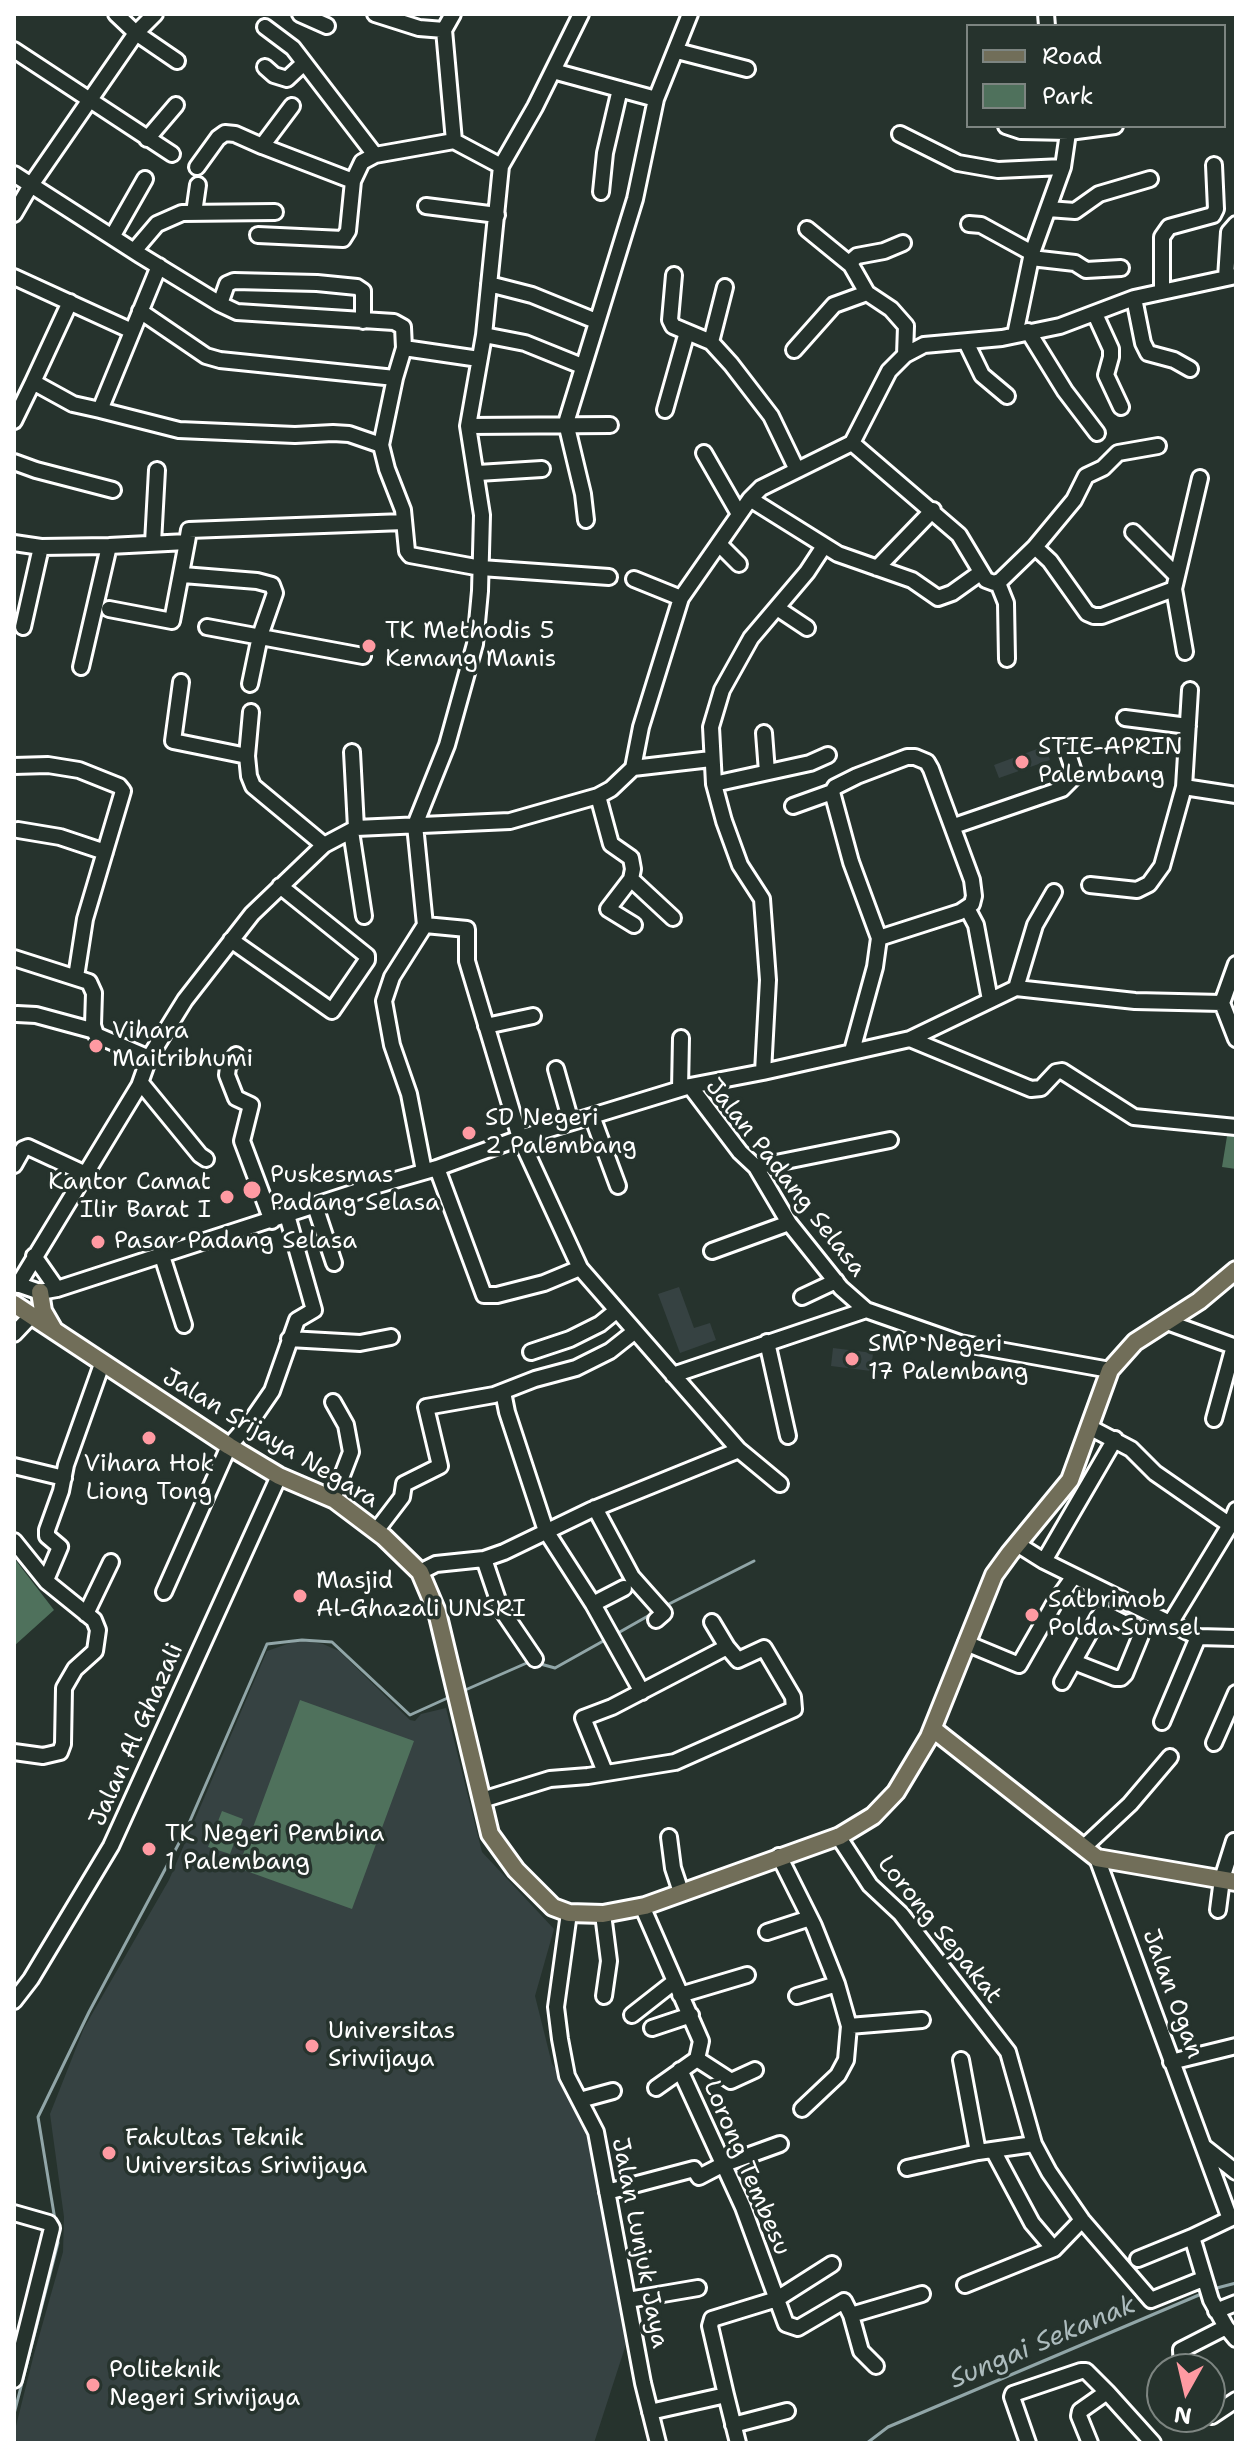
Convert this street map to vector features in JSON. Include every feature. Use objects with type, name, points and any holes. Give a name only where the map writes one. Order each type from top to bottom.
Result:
[{"type":"main road","points":[[569,1913],[603,1914],[642,1906],[838,1836],[873,1816],[896,1792],[933,1729],[994,1575],[1070,1480],[1110,1370],[1135,1342],[1199,1301],[1236,1270]]},
{"type":"main road","points":[[49,1291],[43,1311],[54,1331]]},
{"type":"main road","name":"Jalan Srijaya Negara","points":[[21,1309],[229,1446],[279,1476],[333,1499],[376,1531],[420,1572],[437,1612],[490,1834],[516,1870],[541,1897],[553,1907],[569,1913]]},
{"type":"main road","points":[[933,1729],[1091,1853],[1229,1881]]},
{"type":"street","points":[[116,14],[136,33],[177,61]]},
{"type":"street","points":[[14,214],[136,33],[155,14]]},
{"type":"street","points":[[300,14],[327,26]]},
{"type":"street","points":[[375,14],[419,28],[444,30]]},
{"type":"street","points":[[453,14],[444,30],[454,141]]},
{"type":"street","points":[[580,1268],[544,1283],[497,1295],[484,1295],[431,1170],[392,1045],[384,1008],[392,977],[425,925],[415,825],[462,696],[475,644],[482,515],[478,473],[468,426],[484,335],[501,166],[581,14]]},
{"type":"street","points":[[586,520],[566,423],[635,199],[656,99],[690,14]]},
{"type":"street","points":[[265,27],[293,48],[375,155]]},
{"type":"street","points":[[14,50],[172,154]]},
{"type":"street","points":[[677,51],[747,69]]},
{"type":"street","points":[[265,67],[274,75],[287,79],[304,63]]},
{"type":"street","points":[[553,71],[656,99]]},
{"type":"street","points":[[601,192],[605,153],[620,89]]},
{"type":"street","points":[[147,139],[176,105]]},
{"type":"street","points":[[262,146],[292,106]]},
{"type":"street","points":[[1012,128],[1021,131],[1069,129],[1063,167],[1032,255],[1022,333],[1097,433]]},
{"type":"street","points":[[197,167],[225,133],[235,134],[353,181]]},
{"type":"street","points":[[900,134],[958,163],[998,170],[1063,167]]},
{"type":"street","points":[[258,235],[343,239],[348,231],[353,181],[362,162],[375,155],[454,141],[501,166]]},
{"type":"street","points":[[1162,291],[1162,237],[1169,227],[1213,215],[1216,209],[1214,165]]},
{"type":"street","points":[[14,174],[237,312],[400,324],[403,327],[404,348],[381,445],[403,510],[410,555],[481,568],[609,577]]},
{"type":"street","points":[[112,237],[145,179]]},
{"type":"street","points":[[1048,209],[1075,211],[1099,194],[1150,179]]},
{"type":"street","points":[[194,213],[198,185]]},
{"type":"street","points":[[426,206],[497,215]]},
{"type":"street","points":[[134,251],[157,224],[182,213],[275,212]]},
{"type":"street","points":[[969,224],[981,225],[1032,255],[1075,263],[1086,270],[1121,268]]},
{"type":"street","points":[[49,1291],[16,1284],[141,1083],[149,1058],[185,1000],[252,914],[324,845],[353,830],[510,821],[598,796],[611,789],[633,768],[641,727],[681,598],[739,514],[761,488],[852,443],[889,371],[905,355],[924,345],[966,342],[1060,326],[1134,298],[1231,277],[1229,232],[1236,224]]},
{"type":"street","points":[[807,229],[849,263],[867,293],[891,309],[906,326],[905,355]]},
{"type":"street","points":[[849,263],[857,256],[884,251],[903,243]]},
{"type":"street","points":[[100,410],[159,266]]},
{"type":"street","points":[[674,275],[670,320],[673,326],[711,342],[771,416],[797,470]]},
{"type":"street","points":[[14,277],[132,331]]},
{"type":"street","points":[[220,304],[227,284],[234,281],[357,287],[363,291],[363,321]]},
{"type":"street","points":[[489,284],[532,295],[596,321]]},
{"type":"street","points":[[711,342],[725,287]]},
{"type":"street","points":[[794,350],[834,305],[867,293]]},
{"type":"street","points":[[1134,298],[1148,353],[1174,360],[1190,369]]},
{"type":"street","points":[[14,421],[70,302]]},
{"type":"street","points":[[140,311],[206,356],[220,360],[395,378]]},
{"type":"street","points":[[1095,314],[1111,349],[1106,375],[1121,407]]},
{"type":"street","points":[[665,410],[687,332]]},
{"type":"street","points":[[484,335],[525,343],[582,366]]},
{"type":"street","points":[[966,342],[982,375],[1007,396]]},
{"type":"street","points":[[404,348],[479,359]]},
{"type":"street","points":[[33,382],[73,404],[179,430],[349,434],[381,445]]},
{"type":"street","points":[[468,426],[610,425]]},
{"type":"street","points":[[852,443],[933,510],[968,548],[986,580],[998,583]]},
{"type":"street","points":[[998,583],[1035,547],[1074,500],[1086,476],[1103,468],[1118,453],[1158,446]]},
{"type":"street","points":[[704,453],[739,514]]},
{"type":"street","points":[[14,462],[113,490]]},
{"type":"street","points":[[478,473],[542,469]]},
{"type":"street","points":[[153,543],[157,470]]},
{"type":"street","points":[[1185,652],[1176,583],[1200,478]]},
{"type":"street","points":[[750,499],[824,546],[858,563],[912,580],[938,598],[952,593],[980,573]]},
{"type":"street","points":[[877,568],[933,510]]},
{"type":"street","points":[[109,609],[172,621],[189,530],[404,522]]},
{"type":"street","points":[[1133,532],[1176,583]]},
{"type":"street","points":[[14,543],[41,547],[187,542]]},
{"type":"street","points":[[719,544],[739,564]]},
{"type":"street","points":[[81,667],[109,546]]},
{"type":"street","points":[[763,1072],[768,980],[762,899],[740,865],[714,784],[711,727],[722,690],[751,638],[807,572],[824,546]]},
{"type":"street","points":[[23,627],[41,547]]},
{"type":"street","points":[[1035,547],[1050,561],[1087,613],[1094,616],[1102,616],[1176,583]]},
{"type":"street","points":[[183,575],[272,585],[275,593],[260,636],[250,684]]},
{"type":"street","points":[[634,579],[681,598]]},
{"type":"street","points":[[998,583],[1006,603],[1007,659]]},
{"type":"street","points":[[777,608],[807,628]]},
{"type":"street","points":[[207,627],[363,656]]},
{"type":"street","points":[[181,682],[173,741],[247,756]]},
{"type":"street","points":[[1090,885],[1137,890],[1149,884],[1162,866],[1184,787],[1190,690]]},
{"type":"street","points":[[251,712],[247,756],[249,776],[256,791],[324,845]]},
{"type":"street","points":[[1125,718],[1188,726]]},
{"type":"street","points":[[764,733],[767,772]]},
{"type":"street","points":[[954,826],[1062,789],[1073,778],[1067,751]]},
{"type":"street","points":[[352,752],[353,830],[364,916]]},
{"type":"street","points":[[714,784],[810,763],[828,755]]},
{"type":"street","points":[[793,806],[832,792],[844,781],[907,757],[921,758],[931,769],[954,826],[972,880],[974,896],[967,908],[879,938]]},
{"type":"street","points":[[633,768],[711,759]]},
{"type":"street","points":[[14,766],[48,765],[79,770],[121,788],[123,795],[85,919],[76,977]]},
{"type":"street","points":[[1184,787],[1236,795]]},
{"type":"street","points":[[832,792],[851,862],[879,938],[875,967],[852,1051]]},
{"type":"street","points":[[598,796],[611,844],[631,858],[631,879],[608,909],[634,925]]},
{"type":"street","points":[[18,830],[60,837],[105,852]]},
{"type":"street","points":[[631,879],[673,918]]},
{"type":"street","points":[[231,940],[332,1011],[367,956],[280,886]]},
{"type":"street","points":[[1016,988],[1035,925],[1054,892]]},
{"type":"street","points":[[967,908],[976,925],[990,1000]]},
{"type":"street","points":[[425,925],[467,929],[467,961],[520,1138],[580,1268],[739,1450],[780,1484]]},
{"type":"street","points":[[14,958],[92,985],[95,1031],[100,1038],[149,1058]]},
{"type":"street","points":[[1236,964],[1222,1003],[1236,1039]]},
{"type":"street","points":[[681,1038],[685,1088],[910,1039],[1016,988],[1135,1001],[1222,1003]]},
{"type":"street","points":[[17,1014],[36,1015],[95,1031]]},
{"type":"street","points":[[486,1026],[533,1016]]},
{"type":"street","points":[[910,1039],[1035,1090],[1056,1072],[1062,1071],[1134,1117],[1236,1127]]},
{"type":"street","points":[[236,1055],[227,1075],[236,1098],[251,1105],[242,1141],[272,1221]]},
{"type":"street","points":[[556,1069],[571,1122]]},
{"type":"street","points":[[141,1083],[206,1159]]},
{"type":"street","name":"Jalan Padang Selasa","points":[[49,1291],[431,1170],[520,1138],[685,1088],[756,1167],[789,1223],[836,1281],[866,1310],[960,1343],[1110,1370]]},
{"type":"street","points":[[592,1116],[618,1186]]},
{"type":"street","points":[[756,1167],[890,1140]]},
{"type":"street","points":[[14,1165],[23,1149],[30,1147],[86,1174]]},
{"type":"street","points":[[315,1206],[334,1263]]},
{"type":"street","points":[[164,1592],[229,1446],[272,1391],[297,1320],[314,1308],[287,1215]]},
{"type":"street","points":[[712,1251],[789,1223]]},
{"type":"street","points":[[34,1256],[49,1291]]},
{"type":"street","points":[[162,1256],[184,1325]]},
{"type":"street","points":[[802,1297],[836,1281]]},
{"type":"street","points":[[14,1334],[21,1309]]},
{"type":"street","points":[[673,1375],[866,1310]]},
{"type":"street","points":[[531,1352],[570,1339],[600,1324],[616,1311]]},
{"type":"street","points":[[1167,1322],[1235,1346],[1214,1419]]},
{"type":"street","points":[[376,1531],[402,1497],[404,1484],[440,1466],[426,1407],[503,1392],[576,1368],[610,1351],[634,1332]]},
{"type":"street","points":[[289,1339],[360,1343],[391,1337]]},
{"type":"street","points":[[767,1342],[788,1436]]},
{"type":"street","points":[[46,1580],[60,1549],[46,1534],[66,1465],[102,1364]]},
{"type":"street","points":[[503,1392],[546,1531],[593,1604],[642,1692]]},
{"type":"street","points":[[333,1402],[346,1425],[351,1452],[333,1499]]},
{"type":"street","points":[[1091,1428],[1131,1449],[1155,1473],[1230,1525]]},
{"type":"street","points":[[1044,1561],[1115,1439]]},
{"type":"street","points":[[420,1572],[436,1564],[484,1559],[595,1508],[739,1450]]},
{"type":"street","points":[[14,1466],[64,1478]]},
{"type":"street","name":"Jalan Al Ghazali","points":[[14,2001],[31,1979],[111,1846],[279,1476]]},
{"type":"street","points":[[595,1508],[632,1577],[664,1613],[656,1620]]},
{"type":"street","points":[[1171,1622],[1236,1510]]},
{"type":"street","points":[[14,1541],[46,1580],[96,1624],[98,1638],[95,1651],[75,1669],[64,1688],[62,1749],[51,1756],[14,1752]]},
{"type":"street","points":[[1017,1544],[1044,1561],[1198,1637],[1236,1638]]},
{"type":"street","points":[[484,1559],[501,1609],[535,1659]]},
{"type":"street","points":[[86,1614],[111,1562]]},
{"type":"street","points":[[966,1643],[1019,1665],[1074,1576]]},
{"type":"street","points":[[593,1604],[624,1588]]},
{"type":"street","points":[[1121,1621],[1129,1604]]},
{"type":"street","points":[[1062,1682],[1101,1614],[1138,1628],[1141,1635],[1125,1674],[1115,1678],[1074,1662]]},
{"type":"street","points":[[482,1800],[550,1779],[675,1762],[794,1709],[793,1697],[764,1648],[738,1660],[712,1622]]},
{"type":"street","points":[[1162,1722],[1198,1637]]},
{"type":"street","points":[[605,1772],[583,1719],[727,1647]]},
{"type":"street","points":[[1214,1743],[1236,1693]]},
{"type":"street","points":[[1091,1853],[1170,1757]]},
{"type":"street","name":"Lorong Sepakat","points":[[838,1836],[870,1885],[901,1914],[1008,2052],[1034,2144],[1082,2220],[1151,2300],[1209,2294]]},
{"type":"street","points":[[669,1837],[673,1868],[681,1892]]},
{"type":"street","points":[[1218,1910],[1229,1881],[1234,1841]]},
{"type":"street","name":"Jalan Ogan","points":[[1091,1853],[1202,2145],[1233,2217]]},
{"type":"street","points":[[779,1856],[810,1918],[837,1984],[849,2026],[846,2060],[838,2075],[802,2109]]},
{"type":"street","name":"Lorong Tembesu","points":[[642,1906],[701,2041],[697,2059],[680,2070],[743,2207],[786,2324],[798,2328],[844,2301],[851,2315]]},
{"type":"street","name":"Jalan Lunjuk Jaya","points":[[569,1913],[556,2007],[567,2076],[596,2132],[658,2443]]},
{"type":"street","points":[[603,1914],[609,1961],[604,1996]]},
{"type":"street","points":[[767,1932],[810,1918]]},
{"type":"street","points":[[632,2015],[677,1988],[747,1975]]},
{"type":"street","points":[[797,1996],[837,1984]]},
{"type":"street","points":[[652,2028],[691,2015]]},
{"type":"street","points":[[849,2026],[922,2020]]},
{"type":"street","points":[[1171,2062],[1236,2046]]},
{"type":"street","points":[[697,2059],[731,2081],[755,2070]]},
{"type":"street","points":[[961,2060],[986,2151],[1032,2223],[1054,2249]]},
{"type":"street","points":[[656,2088],[680,2070]]},
{"type":"street","points":[[580,2100],[613,2091]]},
{"type":"street","points":[[607,2192],[694,2169],[699,2177],[722,2165],[780,2144]]},
{"type":"street","points":[[907,2168],[1034,2144]]},
{"type":"street","points":[[1202,2145],[1236,2172]]},
{"type":"street","points":[[14,2213],[49,2223],[52,2228],[14,2380]]},
{"type":"street","points":[[1138,2259],[1233,2217]]},
{"type":"street","points":[[965,2285],[1054,2249],[1082,2220]]},
{"type":"street","points":[[1181,2353],[1181,2350],[1231,2333],[1209,2294],[1192,2237]]},
{"type":"street","points":[[738,2443],[710,2322],[713,2318],[777,2299],[832,2264]]},
{"type":"street","points":[[628,2300],[698,2288]]},
{"type":"street","points":[[876,2366],[861,2351],[851,2315],[922,2294]]},
{"type":"street","points":[[1209,2294],[1236,2303]]},
{"type":"street","points":[[1028,2443],[1012,2397],[1016,2392],[1086,2371],[1149,2439],[1132,2443]]},
{"type":"street","points":[[1090,2443],[1079,2416],[1080,2411],[1107,2392]]},
{"type":"street","points":[[650,2412],[726,2395]]},
{"type":"street","points":[[733,2425],[787,2411]]},
{"type":"shaded area","name":"STIE-APRIN Palembang","points":[[1045,746],[1050,760],[999,778],[994,765]]},
{"type":"shaded area","points":[[679,1287],[694,1328],[710,1323],[716,1340],[680,1353],[658,1294]]},
{"type":"shaded area","name":"SMP Negeri 17 Palembang","points":[[833,1348],[873,1353],[871,1371],[831,1366]]},
{"type":"shaded area","name":"Universitas Sriwijaya","points":[[299,1640],[323,1644],[339,1651],[410,1720],[415,1721],[421,1714],[446,1708],[482,1852],[554,1929],[535,1996],[552,2064],[570,2085],[593,2135],[628,2338],[594,2443],[14,2443],[34,2354],[63,2252],[64,2217],[50,2114],[84,2028],[169,1880],[267,1651]]},
{"type":"green space","points":[[1228,1130],[1236,1132],[1236,1169],[1222,1167]]},
{"type":"green space","points":[[14,1558],[54,1610],[14,1646]]},
{"type":"green space","points":[[300,1700],[414,1741],[352,1909],[238,1868]]},
{"type":"green space","points":[[222,1811],[243,1819],[230,1854],[208,1847]]},
{"type":"waterway","points":[[665,1606],[754,1561]]},
{"type":"waterway","points":[[618,1633],[655,1612]]},
{"type":"waterway","points":[[55,2220],[38,2117],[89,2012],[186,1830],[267,1644],[302,1640],[332,1642],[410,1715],[452,1696]]},
{"type":"waterway","points":[[537,1663],[555,1668],[605,1640]]},
{"type":"waterway","points":[[463,1691],[529,1662]]},
{"type":"waterway","points":[[14,2414],[58,2243],[57,2235]]},
{"type":"waterway","name":"Sungai Sekanak","points":[[1213,2289],[1236,2283]]},
{"type":"waterway","name":"Sungai Sekanak","points":[[867,2443],[888,2427],[1206,2292]]},
{"type":"place","name":"TK Methodis 5 Kemang Manis","points":[[369,646]]},
{"type":"place","name":"STIE-APRIN Palembang","points":[[1022,762]]},
{"type":"place","name":"Vihara Maitribhumi","points":[[96,1046]]},
{"type":"place","name":"SD Negeri 2 Palembang","points":[[469,1133]]},
{"type":"place","name":"Puskesmas Padang Selasa","points":[[252,1190]]},
{"type":"place","name":"Kantor Camat Ilir Barat I","points":[[227,1197]]},
{"type":"place","name":"Pasar Padang Selasa","points":[[98,1242]]},
{"type":"place","name":"SMP Negeri 17 Palembang","points":[[852,1359]]},
{"type":"place","name":"Vihara Hok Liong Tong","points":[[149,1438]]},
{"type":"place","name":"Masjid Al-Ghazali UNSRI","points":[[300,1596]]},
{"type":"place","name":"Satbrimob Polda Sumsel","points":[[1032,1615]]},
{"type":"place","name":"TK Negeri Pembina 1 Palembang","points":[[149,1849]]},
{"type":"place","name":"Universitas Sriwijaya","points":[[312,2046]]},
{"type":"place","name":"Fakultas Teknik Universitas Sriwijaya","points":[[109,2153]]},
{"type":"place","name":"Politeknik Negeri Sriwijaya","points":[[93,2385]]}]
